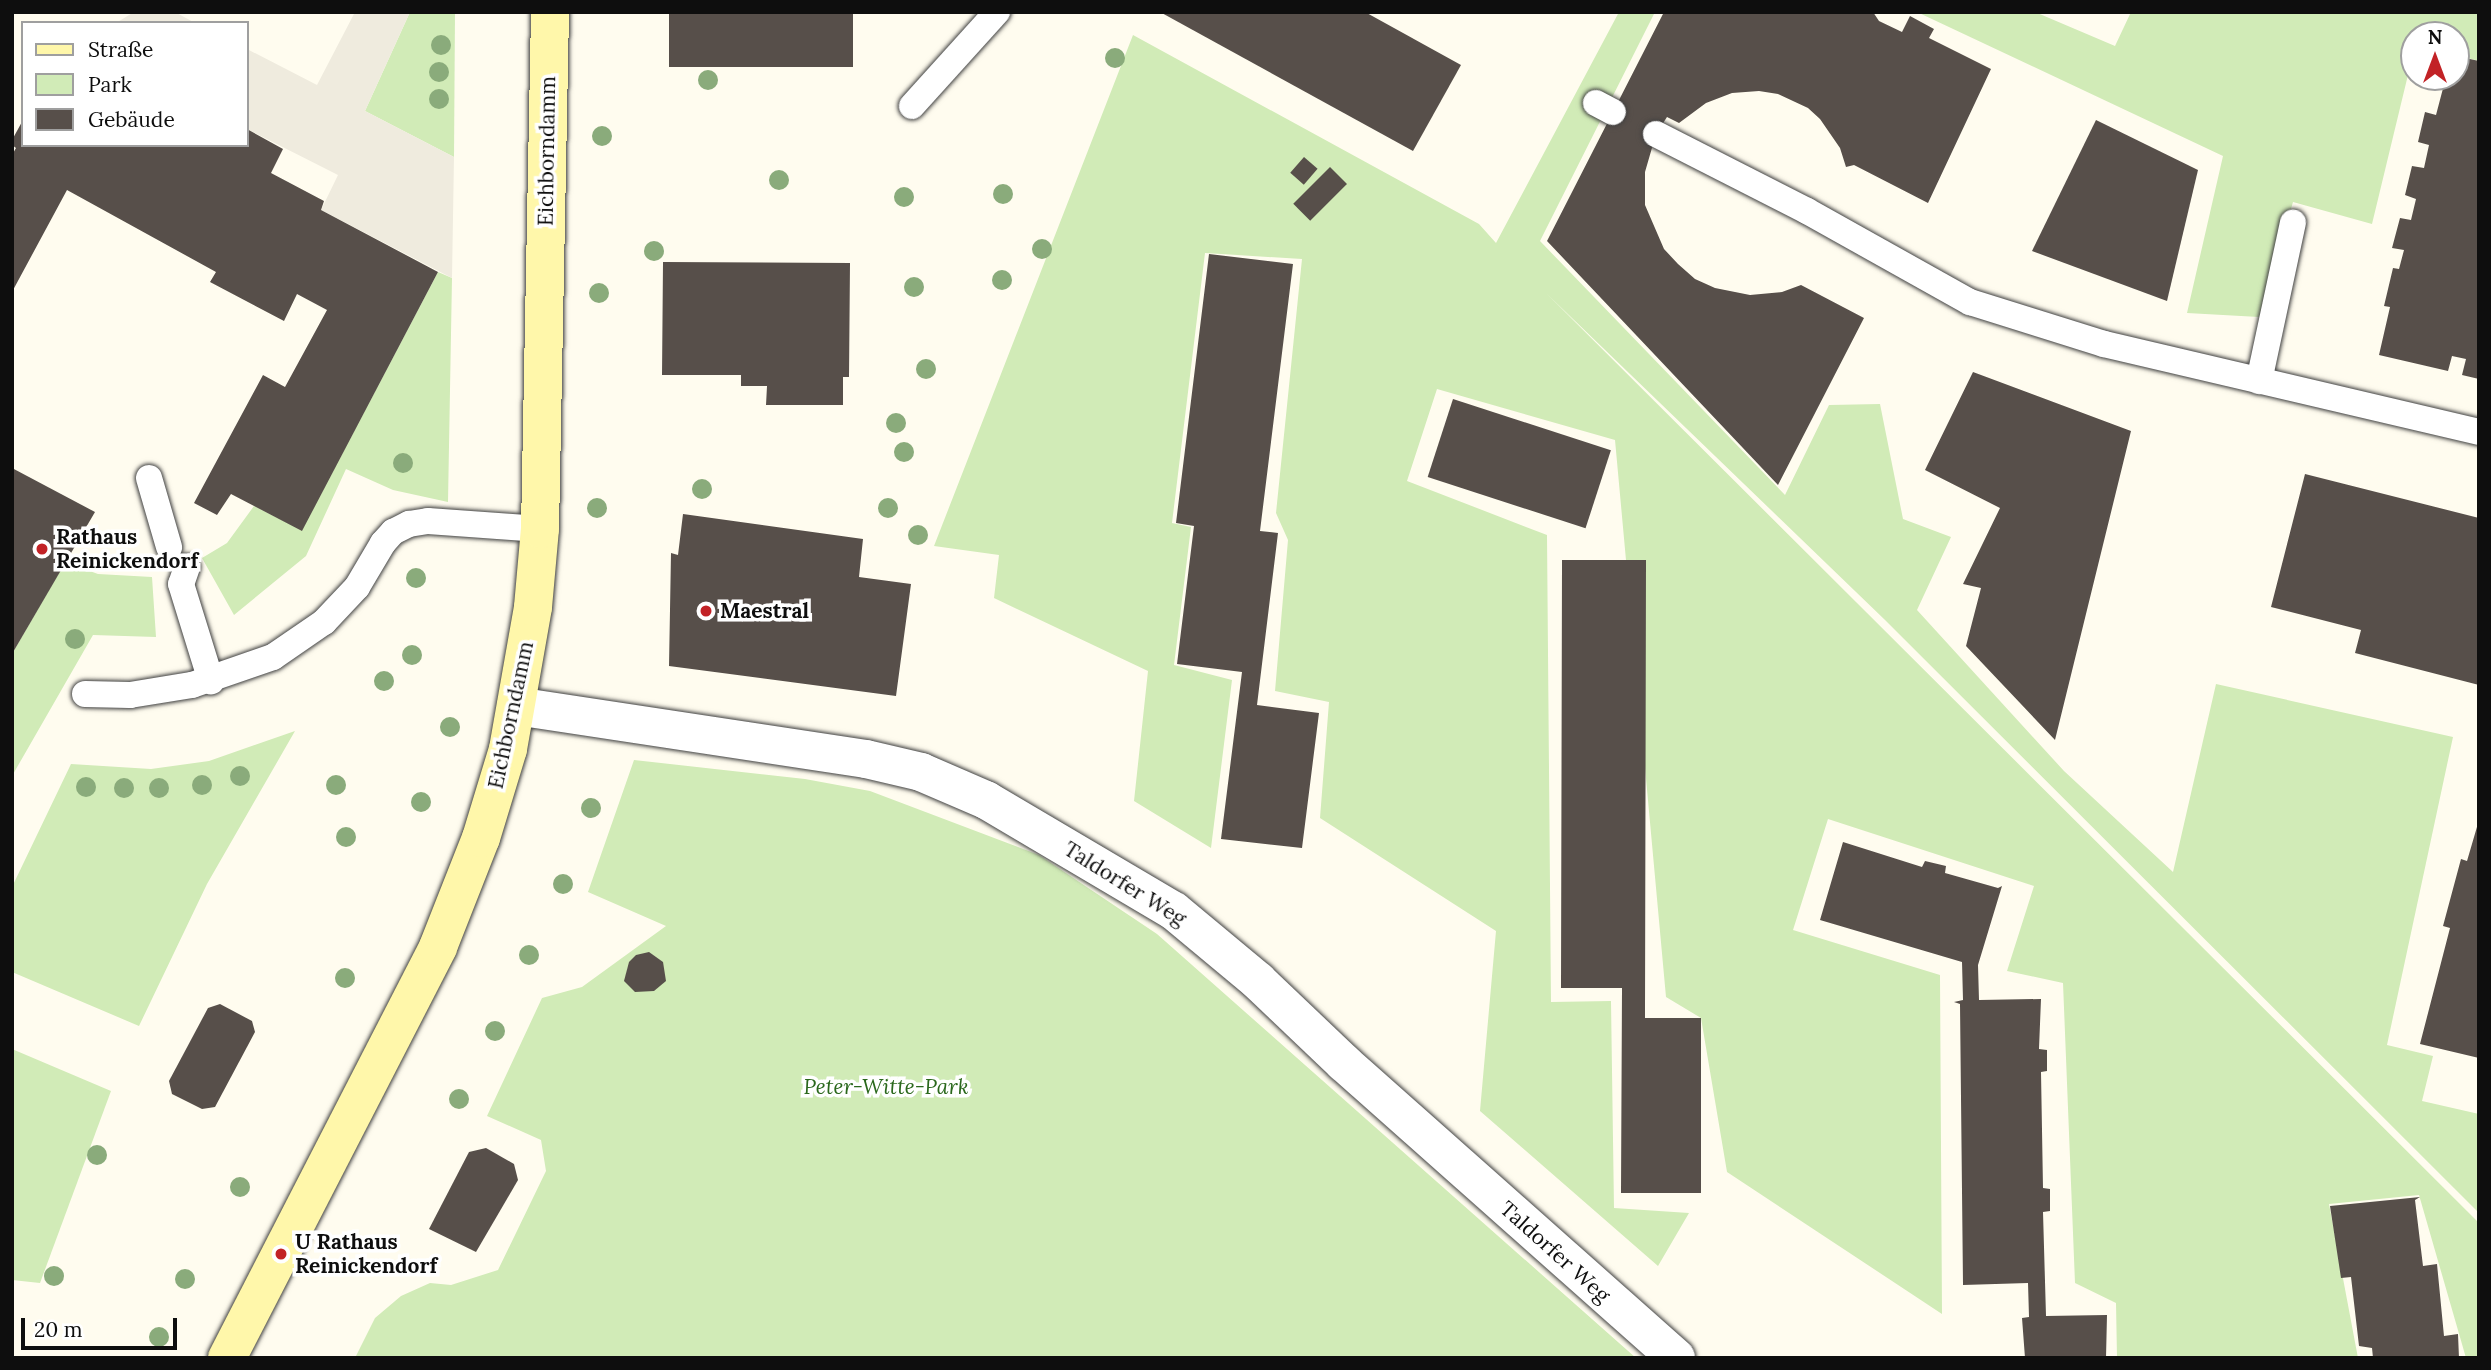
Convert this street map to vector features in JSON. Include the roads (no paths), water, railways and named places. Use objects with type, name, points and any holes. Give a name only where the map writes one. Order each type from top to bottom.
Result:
[{"type":"main road","name":"Eichborndamm","points":[[226,1358],[438,947],[481,838],[508,749],[533,607],[540,529],[550,12]]},
{"type":"street","name":"Taldorfer Weg","points":[[516,706],[866,759],[921,772],[986,800],[1174,911],[1258,981],[1343,1062],[1676,1358]]},
{"type":"lane","points":[[912,106],[997,12]]},
{"type":"lane","points":[[1656,134],[1807,211],[1970,302],[2104,344],[2479,432]]},
{"type":"lane","points":[[2259,381],[2293,223]]},
{"type":"lane","points":[[149,478],[169,547]]},
{"type":"lane","points":[[85,694],[130,695],[211,681],[273,657],[324,622],[357,587],[383,543],[393,532],[409,524],[428,521],[540,529]]},
{"type":"lane","points":[[178,575],[211,681]]},
{"type":"place","name":"Rathaus Reinickendorf","points":[[42,549]]},
{"type":"place","name":"Maestral","points":[[706,611]]},
{"type":"place","name":"U Rathaus Reinickendorf","points":[[281,1254]]},
{"type":"park label","name":"Peter-Witte-Park","points":[[886,1087]]}]
